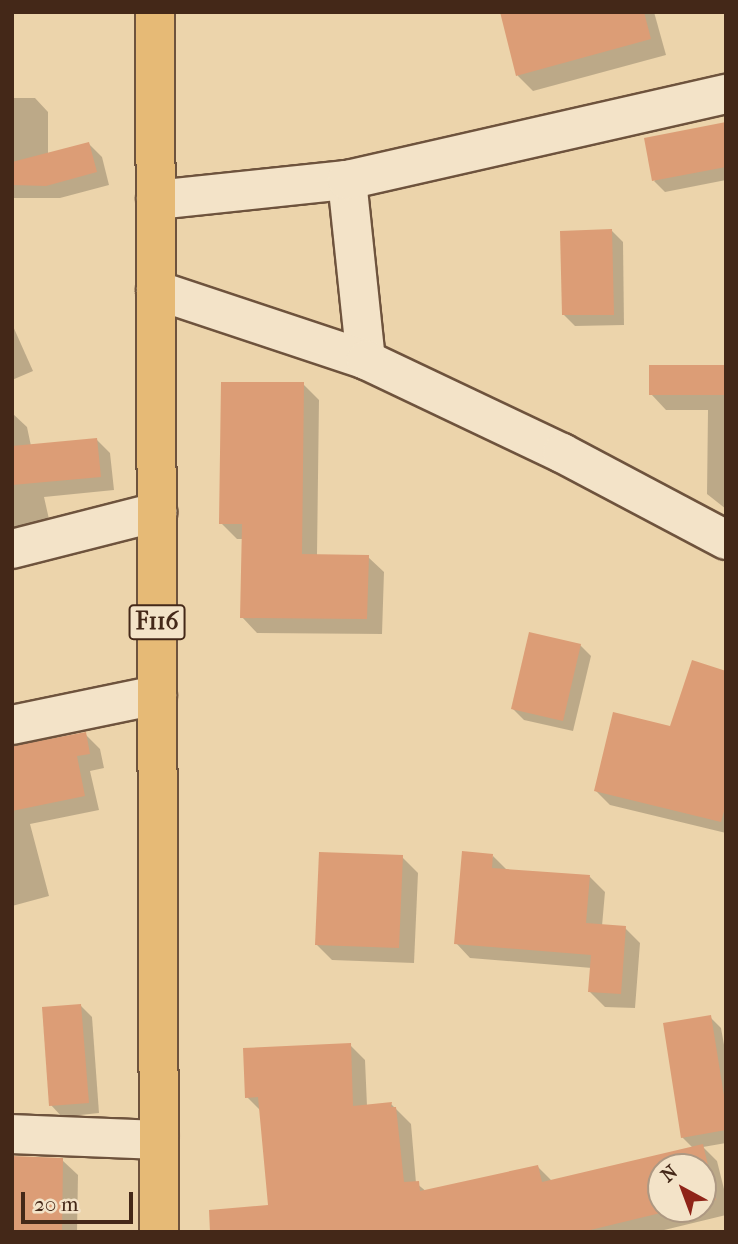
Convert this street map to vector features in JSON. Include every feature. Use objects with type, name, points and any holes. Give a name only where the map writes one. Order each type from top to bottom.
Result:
[{"type":"main road","name":"F116","points":[[155,12],[159,1232]]},
{"type":"street","points":[[156,200],[346,180],[726,94]]},
{"type":"street","points":[[346,180],[366,360]]},
{"type":"street","points":[[156,290],[366,360],[562,453],[726,540]]},
{"type":"street","points":[[12,549],[157,512]]},
{"type":"street","points":[[12,725],[157,695]]},
{"type":"street","points":[[12,1134],[159,1140]]},
{"type":"building","points":[[500,12],[644,12],[651,39],[516,76]]},
{"type":"building","points":[[726,122],[726,167],[652,181],[644,138]]},
{"type":"building","points":[[89,142],[97,172],[46,186],[12,185],[12,162]]},
{"type":"building","points":[[612,229],[614,315],[562,315],[560,231]]},
{"type":"building","points":[[649,365],[726,365],[726,395],[649,395]]},
{"type":"building","points":[[221,382],[304,382],[302,554],[369,555],[367,619],[240,618],[242,524],[219,524]]},
{"type":"building","points":[[97,438],[101,477],[12,485],[12,446]]},
{"type":"building","points":[[529,632],[581,644],[563,721],[511,709]]},
{"type":"building","points":[[692,660],[726,671],[726,804],[721,822],[594,791],[613,712],[670,726]]},
{"type":"building","points":[[86,732],[90,754],[77,756],[85,796],[12,811],[12,746]]},
{"type":"building","points":[[462,851],[493,854],[492,868],[590,875],[586,923],[626,926],[621,994],[588,992],[591,955],[454,944]]},
{"type":"building","points":[[319,852],[403,855],[399,948],[315,945]]},
{"type":"building","points":[[81,1004],[89,1103],[49,1106],[42,1007]]},
{"type":"building","points":[[711,1015],[726,1108],[726,1130],[681,1138],[663,1023]]},
{"type":"building","points":[[351,1043],[353,1106],[392,1102],[391,1107],[396,1107],[404,1182],[419,1181],[420,1191],[538,1165],[542,1182],[647,1157],[647,1216],[582,1232],[210,1232],[209,1210],[268,1205],[258,1097],[245,1098],[243,1048]]},
{"type":"building","points":[[703,1144],[705,1153],[665,1153]]},
{"type":"building","points":[[12,1156],[63,1158],[62,1232],[12,1232]]}]
